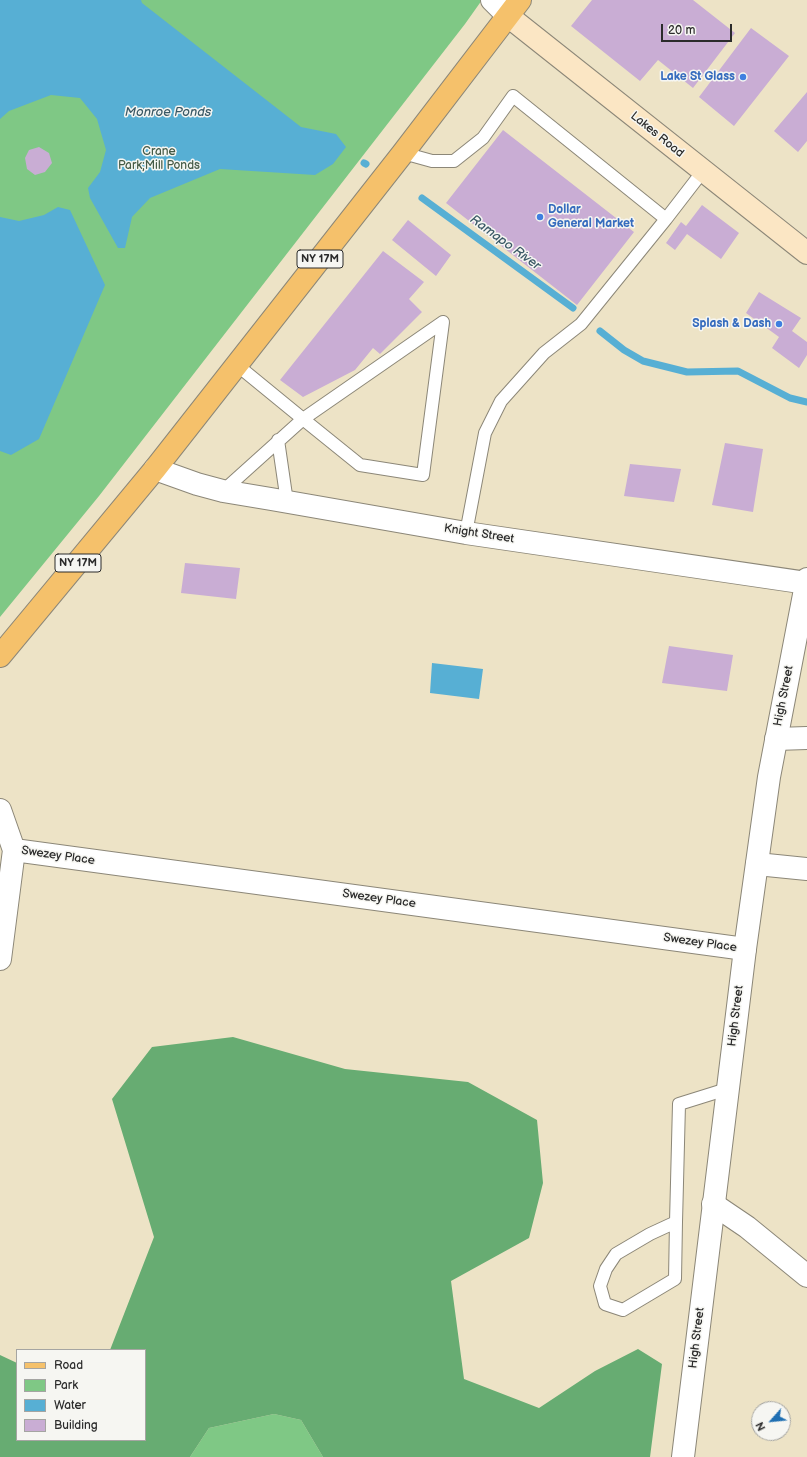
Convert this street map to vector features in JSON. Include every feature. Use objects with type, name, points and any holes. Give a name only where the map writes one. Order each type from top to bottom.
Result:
[{"type":"main road","name":"NY 17M","points":[[0,656],[155,469],[403,153],[514,8]]},
{"type":"main road","name":"Lakes Road","points":[[514,8],[703,171],[807,253]]},
{"type":"street","points":[[492,0],[514,8]]},
{"type":"street","name":"Knight Street","points":[[155,469],[197,484],[223,491],[466,533],[807,582]]},
{"type":"street","name":"High Street","points":[[683,1457],[727,1090],[769,777],[807,582]]},
{"type":"street","points":[[776,739],[807,738]]},
{"type":"street","points":[[0,810],[14,850],[0,959]]},
{"type":"street","name":"Swezey Place","points":[[14,850],[745,949]]},
{"type":"street","points":[[757,864],[807,869]]},
{"type":"street","points":[[713,1204],[759,1237],[807,1276]]},
{"type":"lane","points":[[403,153],[432,161],[454,161],[483,138],[513,96],[666,219]]},
{"type":"lane","points":[[466,533],[485,433],[501,401],[544,353],[581,324],[703,171]]},
{"type":"lane","points":[[223,491],[303,419],[443,322],[423,475],[360,465],[303,419],[237,365]]},
{"type":"lane","points":[[278,440],[287,502]]},
{"type":"lane","points":[[676,1222],[650,1234],[616,1254],[606,1269],[600,1286],[605,1304],[623,1310],[675,1279],[679,1104],[727,1090]]},
{"type":"green space","name":"Crane Park;Mill Ponds","points":[[0,0],[482,0],[465,24],[99,496],[0,617]]},
{"type":"green space","points":[[233,1037],[345,1069],[468,1082],[537,1120],[543,1183],[529,1238],[451,1281],[464,1379],[539,1408],[595,1371],[638,1349],[662,1364],[650,1457],[323,1457],[301,1420],[274,1414],[209,1428],[190,1457],[0,1457],[0,1355],[16,1363],[16,1441],[146,1441],[146,1349],[110,1349],[154,1237],[112,1099],[152,1047]]},
{"type":"green space","points":[[274,1414],[301,1420],[323,1457],[190,1457],[209,1428]]},
{"type":"water","name":"Monroe Ponds","points":[[0,0],[141,0],[142,3],[301,127],[336,134],[346,147],[333,164],[315,175],[220,169],[150,198],[132,217],[125,248],[118,248],[90,198],[88,188],[100,172],[106,150],[97,119],[80,98],[51,95],[9,111],[0,119]]},
{"type":"water","points":[[58,207],[70,210],[105,285],[39,439],[11,455],[0,451],[0,217],[19,221],[44,215]]},
{"type":"water","points":[[432,663],[483,669],[479,699],[430,693]]},
{"type":"building","points":[[592,0],[693,0],[735,33],[693,88],[658,60],[640,81],[571,26]]},
{"type":"building","name":"Lake St Glass","points":[[751,28],[789,56],[734,126],[699,97]]},
{"type":"building","points":[[807,92],[807,141],[798,152],[774,131]]},
{"type":"building","name":"Dollar General Market","points":[[503,130],[634,232],[577,305],[446,203]]},
{"type":"building","points":[[39,147],[49,153],[52,163],[45,172],[35,175],[27,169],[25,158],[29,150]]},
{"type":"building","points":[[702,205],[739,233],[721,259],[687,234],[675,250],[666,243],[681,222],[686,226]]},
{"type":"building","points":[[408,220],[451,255],[436,276],[392,240]]},
{"type":"building","points":[[383,251],[424,282],[409,299],[422,312],[380,354],[373,348],[355,370],[303,397],[280,380]]},
{"type":"building","name":"Splash & Dash","points":[[759,292],[801,318],[792,331],[807,342],[807,355],[799,368],[772,348],[779,337],[746,313]]},
{"type":"building","points":[[725,443],[763,449],[753,512],[712,505]]},
{"type":"building","points":[[630,464],[681,469],[674,502],[624,496]]},
{"type":"building","points":[[185,563],[240,568],[236,599],[181,593]]},
{"type":"building","points":[[669,646],[733,655],[727,691],[662,683]]},
{"type":"waterway","name":"Ramapo River","points":[[422,198],[573,308]]},
{"type":"waterway","name":"Ramapo River","points":[[600,331],[624,350],[643,361],[687,372],[738,371],[790,398],[807,402]]},
{"type":"place","name":"Lake St Glass","points":[[743,77]]},
{"type":"place","name":"Dollar General Market","points":[[540,217]]},
{"type":"place","name":"Splash & Dash","points":[[779,324]]}]
